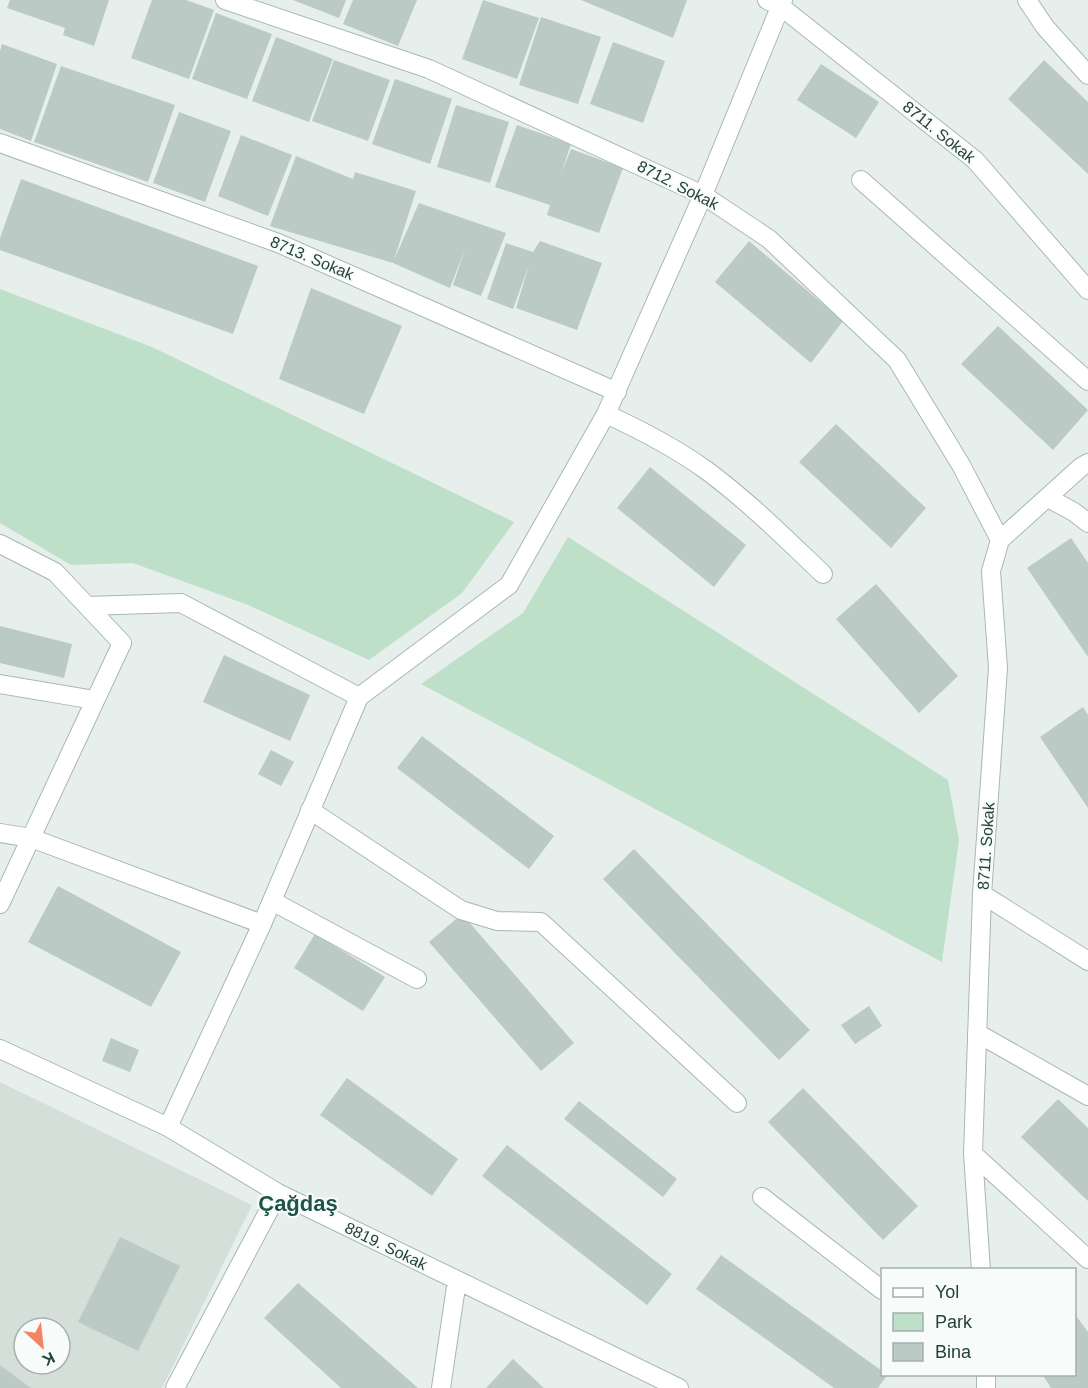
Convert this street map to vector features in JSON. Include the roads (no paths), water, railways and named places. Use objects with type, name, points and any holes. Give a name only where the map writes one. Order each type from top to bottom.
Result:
[{"type":"street","name":"8712. Sokak","points":[[225,0],[429,69],[703,195],[769,239],[897,360],[961,465],[1000,540]]},
{"type":"street","points":[[1027,0],[1045,27],[1088,75]]},
{"type":"street","points":[[168,1127],[262,924],[358,697],[509,585],[606,414],[703,195],[776,2]]},
{"type":"street","name":"8711. Sokak","points":[[776,2],[975,160],[1088,290]]},
{"type":"street","name":"8713. Sokak","points":[[0,143],[278,243],[617,392]]},
{"type":"street","points":[[861,180],[1088,381]]},
{"type":"street","points":[[606,414],[669,445],[706,470],[741,497],[823,574]]},
{"type":"street","points":[[1000,540],[1088,463]]},
{"type":"street","points":[[1048,498],[1074,512],[1088,523]]},
{"type":"street","name":"8711. Sokak","points":[[981,1268],[974,1154],[977,1033],[982,894],[998,668],[991,571],[1000,540]]},
{"type":"street","points":[[0,544],[55,572],[122,643],[0,904]]},
{"type":"street","points":[[0,555],[21,555]]},
{"type":"street","points":[[87,606],[180,603],[358,697]]},
{"type":"street","points":[[0,684],[95,700]]},
{"type":"street","points":[[310,810],[461,910],[497,921],[540,922],[737,1103]]},
{"type":"street","points":[[0,833],[31,838],[262,924]]},
{"type":"street","points":[[982,894],[1088,960]]},
{"type":"street","points":[[272,901],[417,979]]},
{"type":"street","points":[[977,1033],[1088,1096]]},
{"type":"street","name":"8819. Sokak","points":[[0,1049],[168,1127],[278,1193],[679,1388]]},
{"type":"street","points":[[974,1154],[1088,1259]]},
{"type":"street","points":[[175,1388],[278,1193]]},
{"type":"street","points":[[762,1197],[881,1289]]},
{"type":"street","points":[[441,1388],[458,1280]]},
{"type":"district","name":"Çağdaş","points":[[298,1203]]}]
